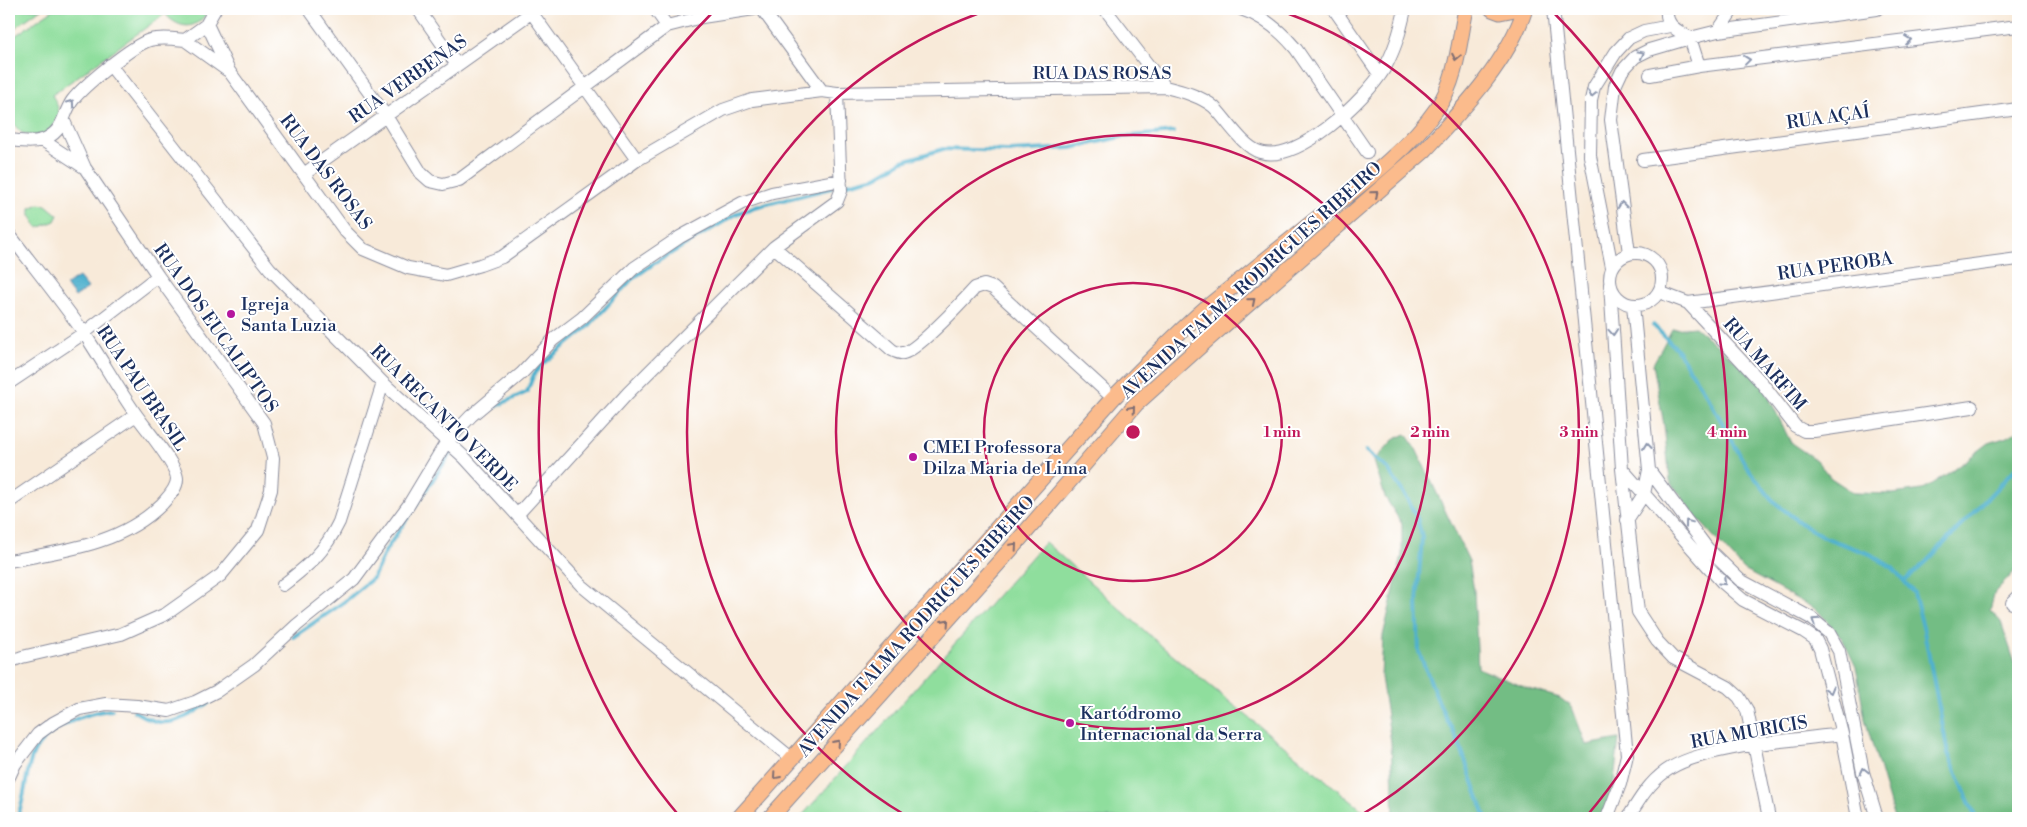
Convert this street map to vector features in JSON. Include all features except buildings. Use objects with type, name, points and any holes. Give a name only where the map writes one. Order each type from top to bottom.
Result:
[{"type":"main road","name":"AVENIDA TALMA RODRIGUES RIBEIRO","points":[[739,818],[1113,398],[1205,309],[1378,169],[1415,135],[1439,106],[1453,74],[1466,9]]},
{"type":"main road","points":[[1492,9],[1500,12],[1515,9]]},
{"type":"main road","name":"AVENIDA TALMA RODRIGUES RIBEIRO","points":[[770,818],[1005,556],[1136,404],[1206,340],[1425,150],[1454,119],[1509,46],[1519,27],[1525,9]]},
{"type":"street","points":[[9,140],[42,140],[55,133],[64,121],[66,110],[73,99],[110,65],[148,41],[169,38],[185,40],[199,32],[207,24],[215,9]]},
{"type":"street","points":[[309,9],[386,116],[422,173],[430,181],[443,184],[459,180],[667,26],[702,17],[754,9]]},
{"type":"street","points":[[418,9],[457,65]]},
{"type":"street","points":[[655,9],[667,26]]},
{"type":"street","points":[[762,9],[822,91]]},
{"type":"street","points":[[1104,9],[1165,87]]},
{"type":"street","points":[[1241,9],[1251,12],[1283,34],[1343,116],[1366,152]]},
{"type":"street","points":[[1334,9],[1380,75]]},
{"type":"street","name":"RUA DAS ROSAS","points":[[207,24],[229,71],[345,231],[363,249],[408,268],[446,274],[502,257],[637,160],[723,110],[752,100],[822,91],[836,93],[1165,87],[1185,92],[1212,105],[1248,144],[1258,152],[1273,154],[1290,149],[1308,140],[1343,116],[1385,67],[1402,26],[1405,9]]},
{"type":"street","points":[[1553,9],[1627,755],[1620,784],[1607,818]]},
{"type":"street","points":[[1666,9],[1666,17],[1670,26],[1690,38],[1698,66]]},
{"type":"street","points":[[1718,31],[1733,9]]},
{"type":"street","points":[[1629,253],[1611,120],[1615,86],[1622,71],[1635,57],[1649,50],[1718,31],[1877,9]]},
{"type":"street","points":[[531,10],[637,160]]},
{"type":"street","name":"RUA VERBENAS","points":[[304,174],[531,10]]},
{"type":"street","points":[[1670,26],[1644,31],[1629,38],[1616,52],[1594,86],[1590,100],[1590,156],[1612,267],[1610,284],[1622,469],[1638,612],[1657,641],[1673,658],[1728,687],[1739,696],[1747,710],[1752,745],[1769,818]]},
{"type":"street","points":[[1650,75],[1698,66],[2018,26]]},
{"type":"street","name":"RUA DAS ROSAS","points":[[185,40],[229,71]]},
{"type":"street","name":"RUA RECANTO VERDE","points":[[110,65],[270,270],[383,383],[464,457],[581,585],[791,758]]},
{"type":"street","points":[[517,515],[628,393],[774,247],[837,201],[841,184],[836,93]]},
{"type":"street","name":"RUA AÇAÍ","points":[[1643,160],[2018,109]]},
{"type":"street","name":"RUA DOS EUCALIPTOS","points":[[9,662],[22,657],[121,634],[166,614],[221,575],[258,530],[271,490],[273,458],[264,423],[158,276],[85,168],[64,121]]},
{"type":"street","name":"RUA DOS EUCALIPTOS","points":[[42,140],[85,168]]},
{"type":"street","points":[[9,777],[38,734],[52,723],[79,709],[106,704],[137,706],[169,712],[217,691],[254,665],[297,624],[354,579],[408,506],[449,443],[471,416],[522,373],[553,340],[582,318],[634,268],[680,236],[742,203],[772,194],[841,184]]},
{"type":"street","name":"RUA PAU BRASIL","points":[[9,234],[84,333],[136,415],[175,468],[177,480],[171,494],[156,510],[110,538],[84,547],[9,562]]},
{"type":"street","points":[[774,247],[892,350],[902,354],[909,352],[924,339],[975,288],[984,285],[993,288],[1113,398]]},
{"type":"street","points":[[1610,284],[1618,298],[1623,302],[1633,305],[1648,302],[1659,292],[1663,283],[1663,274],[1660,266],[1647,254],[1629,253],[1619,258],[1612,267]]},
{"type":"street","name":"RUA PEROBA","points":[[1688,304],[2018,259]]},
{"type":"street","points":[[9,383],[84,333],[158,276]]},
{"type":"street","points":[[1659,292],[1688,304]]},
{"type":"street","name":"RUA MARFIM","points":[[1688,304],[1761,382],[1795,426],[1804,431],[1972,407]]},
{"type":"street","points":[[1627,520],[1644,494],[1649,470],[1633,305]]},
{"type":"street","points":[[282,585],[308,566],[329,542],[339,522],[383,383]]},
{"type":"street","points":[[9,502],[136,415]]},
{"type":"street","points":[[1622,469],[1722,582],[1743,600],[1815,639],[1820,648],[1842,734],[1858,818]]},
{"type":"street","points":[[1649,470],[1707,548],[1740,580],[1811,618],[1829,633],[1839,651],[1864,772],[1877,818]]},
{"type":"street","name":"RUA MURICIS","points":[[1628,818],[1642,794],[1667,770],[1694,756],[1752,745],[1842,734]]},
{"type":"green space","points":[[9,9],[41,9],[9,32]]},
{"type":"green space","points":[[54,9],[209,9],[200,21],[189,26],[171,20],[165,14],[52,95],[59,111],[55,124],[47,134],[28,135],[20,131],[14,123],[9,126],[9,40]]},
{"type":"green space","points":[[39,204],[46,205],[58,215],[55,221],[38,228],[30,215],[30,208]]},
{"type":"green space","points":[[1695,327],[1762,383],[1791,443],[1816,460],[1831,478],[1854,493],[1893,494],[1922,490],[1989,443],[2010,436],[2018,430],[2018,568],[1995,592],[1990,610],[2001,622],[2018,672],[2018,818],[1894,818],[1865,719],[1856,667],[1842,638],[1817,610],[1744,570],[1696,517],[1670,481],[1664,425],[1653,364],[1672,329]]},
{"type":"green space","points":[[1406,434],[1415,447],[1469,561],[1474,591],[1478,668],[1529,689],[1560,698],[1572,707],[1586,745],[1619,739],[1613,789],[1605,818],[1394,818],[1391,742],[1381,677],[1383,636],[1402,555],[1402,524],[1385,497],[1374,461],[1393,440]]},
{"type":"green space","name":"Kartódromo Internacional da Serra","points":[[1045,542],[1165,649],[1372,818],[800,818]]},
{"type":"water","points":[[79,277],[88,288],[75,297],[66,285]]},
{"type":"waterway","points":[[843,185],[876,177],[903,161],[943,149],[1009,151],[1071,148],[1121,137],[1174,132]]},
{"type":"waterway","points":[[486,411],[527,392],[534,374],[541,365],[587,328],[632,279],[653,264],[738,213],[831,188]]},
{"type":"waterway","points":[[1653,325],[1676,348],[1709,399],[1746,466],[1773,501],[1803,525],[1826,538],[1870,554],[1893,568],[1914,593],[1924,631],[1948,753],[1976,818]]},
{"type":"waterway","points":[[293,637],[344,602],[373,578],[386,550],[464,433],[475,420]]},
{"type":"waterway","points":[[1366,451],[1387,468],[1407,498],[1417,518],[1422,537],[1417,602],[1419,652],[1441,708],[1459,743],[1486,818]]},
{"type":"waterway","points":[[1905,581],[1927,561],[2018,466]]},
{"type":"waterway","points":[[134,711],[146,718],[159,722],[174,721],[182,719],[215,698]]},
{"type":"waterway","points":[[17,818],[32,757],[44,739],[65,724],[89,714],[112,710]]},
{"type":"place","name":"Igreja Santa Luzia","points":[[231,314]]},
{"type":"place","name":"CMEI Professora Dilza Maria de Lima","points":[[913,457]]},
{"type":"place","name":"Kartódromo Internacional da Serra","points":[[1070,723]]}]
